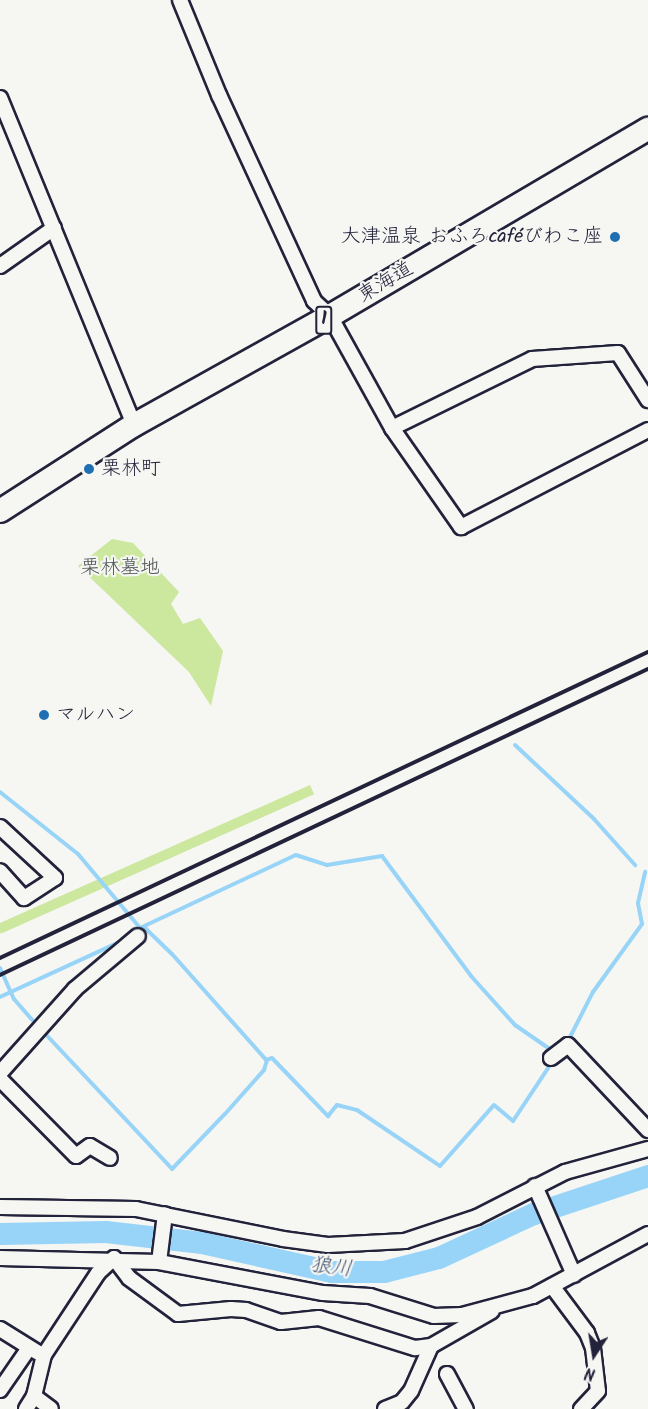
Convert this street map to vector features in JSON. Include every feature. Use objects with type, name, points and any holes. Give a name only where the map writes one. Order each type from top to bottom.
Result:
[{"type":"highway","name":"東海道","points":[[0,511],[134,425],[330,316],[648,129]]},
{"type":"street","points":[[180,0],[219,95],[314,301],[330,316],[392,428],[461,527],[648,430]]},
{"type":"street","points":[[0,98],[134,425]]},
{"type":"street","points":[[0,266],[54,228]]},
{"type":"street","points":[[392,428],[532,359],[618,353],[648,400]]},
{"type":"street","points":[[0,827],[55,878],[24,898],[0,872]]},
{"type":"street","points":[[0,1073],[75,989],[138,936]]},
{"type":"street","points":[[551,1058],[568,1045],[648,1130]]},
{"type":"street","points":[[0,1079],[76,1156],[90,1146],[110,1158]]},
{"type":"street","points":[[0,1207],[136,1209],[283,1239],[371,1244],[405,1241],[477,1217],[535,1186],[597,1161],[648,1149]]},
{"type":"street","points":[[535,1186],[574,1275]]},
{"type":"street","points":[[159,1261],[165,1216]]},
{"type":"street","points":[[114,1258],[129,1278],[178,1314],[231,1309],[246,1310],[280,1322],[320,1318],[391,1343],[415,1348],[431,1346],[497,1307],[552,1286],[574,1275],[614,1249],[648,1234]]},
{"type":"street","points":[[0,1258],[50,1262],[114,1258],[159,1261],[323,1293],[370,1296],[434,1316],[497,1307]]},
{"type":"street","points":[[26,1409],[34,1396],[44,1356],[98,1273],[114,1258]]},
{"type":"street","points":[[552,1286],[587,1333],[593,1348],[598,1391],[584,1409]]},
{"type":"street","points":[[0,1329],[44,1356]]},
{"type":"street","points":[[385,1409],[402,1402],[411,1391],[431,1346]]},
{"type":"street","points":[[0,1390],[29,1348]]},
{"type":"street","points":[[447,1374],[466,1409]]},
{"type":"street","points":[[34,1396],[51,1409]]},
{"type":"green space","name":"栗林墓地","points":[[112,539],[133,543],[179,592],[171,604],[183,624],[200,618],[223,651],[211,706],[189,672],[78,566]]},
{"type":"green space","points":[[310,785],[314,794],[1,934],[0,923]]},
{"type":"waterway","points":[[515,745],[594,819],[635,865]]},
{"type":"waterway","points":[[0,792],[78,854],[140,928],[296,855],[327,865],[382,856],[471,976],[515,1025],[554,1052]]},
{"type":"waterway","points":[[567,1043],[593,992],[642,924],[638,903],[645,872]]},
{"type":"waterway","points":[[139,933],[146,929],[172,954],[266,1060],[272,1058],[328,1116],[337,1105],[357,1110],[440,1166],[494,1105],[513,1121],[552,1062]]},
{"type":"waterway","points":[[0,997],[124,940]]},
{"type":"waterway","points":[[0,968],[14,999],[172,1169],[264,1070],[267,1060]]},
{"type":"waterway","name":"狼川","points":[[0,1234],[106,1232],[202,1243],[332,1272],[384,1272],[439,1258],[534,1214],[648,1176]]},
{"type":"railway","points":[[0,958],[648,652]]},
{"type":"railway","points":[[0,975],[648,669]]},
{"type":"place","name":"大津温泉 おふろcaféびわこ座","points":[[615,237]]},
{"type":"place","name":"栗林町","points":[[89,469]]},
{"type":"place","name":"マルハン","points":[[44,715]]}]
